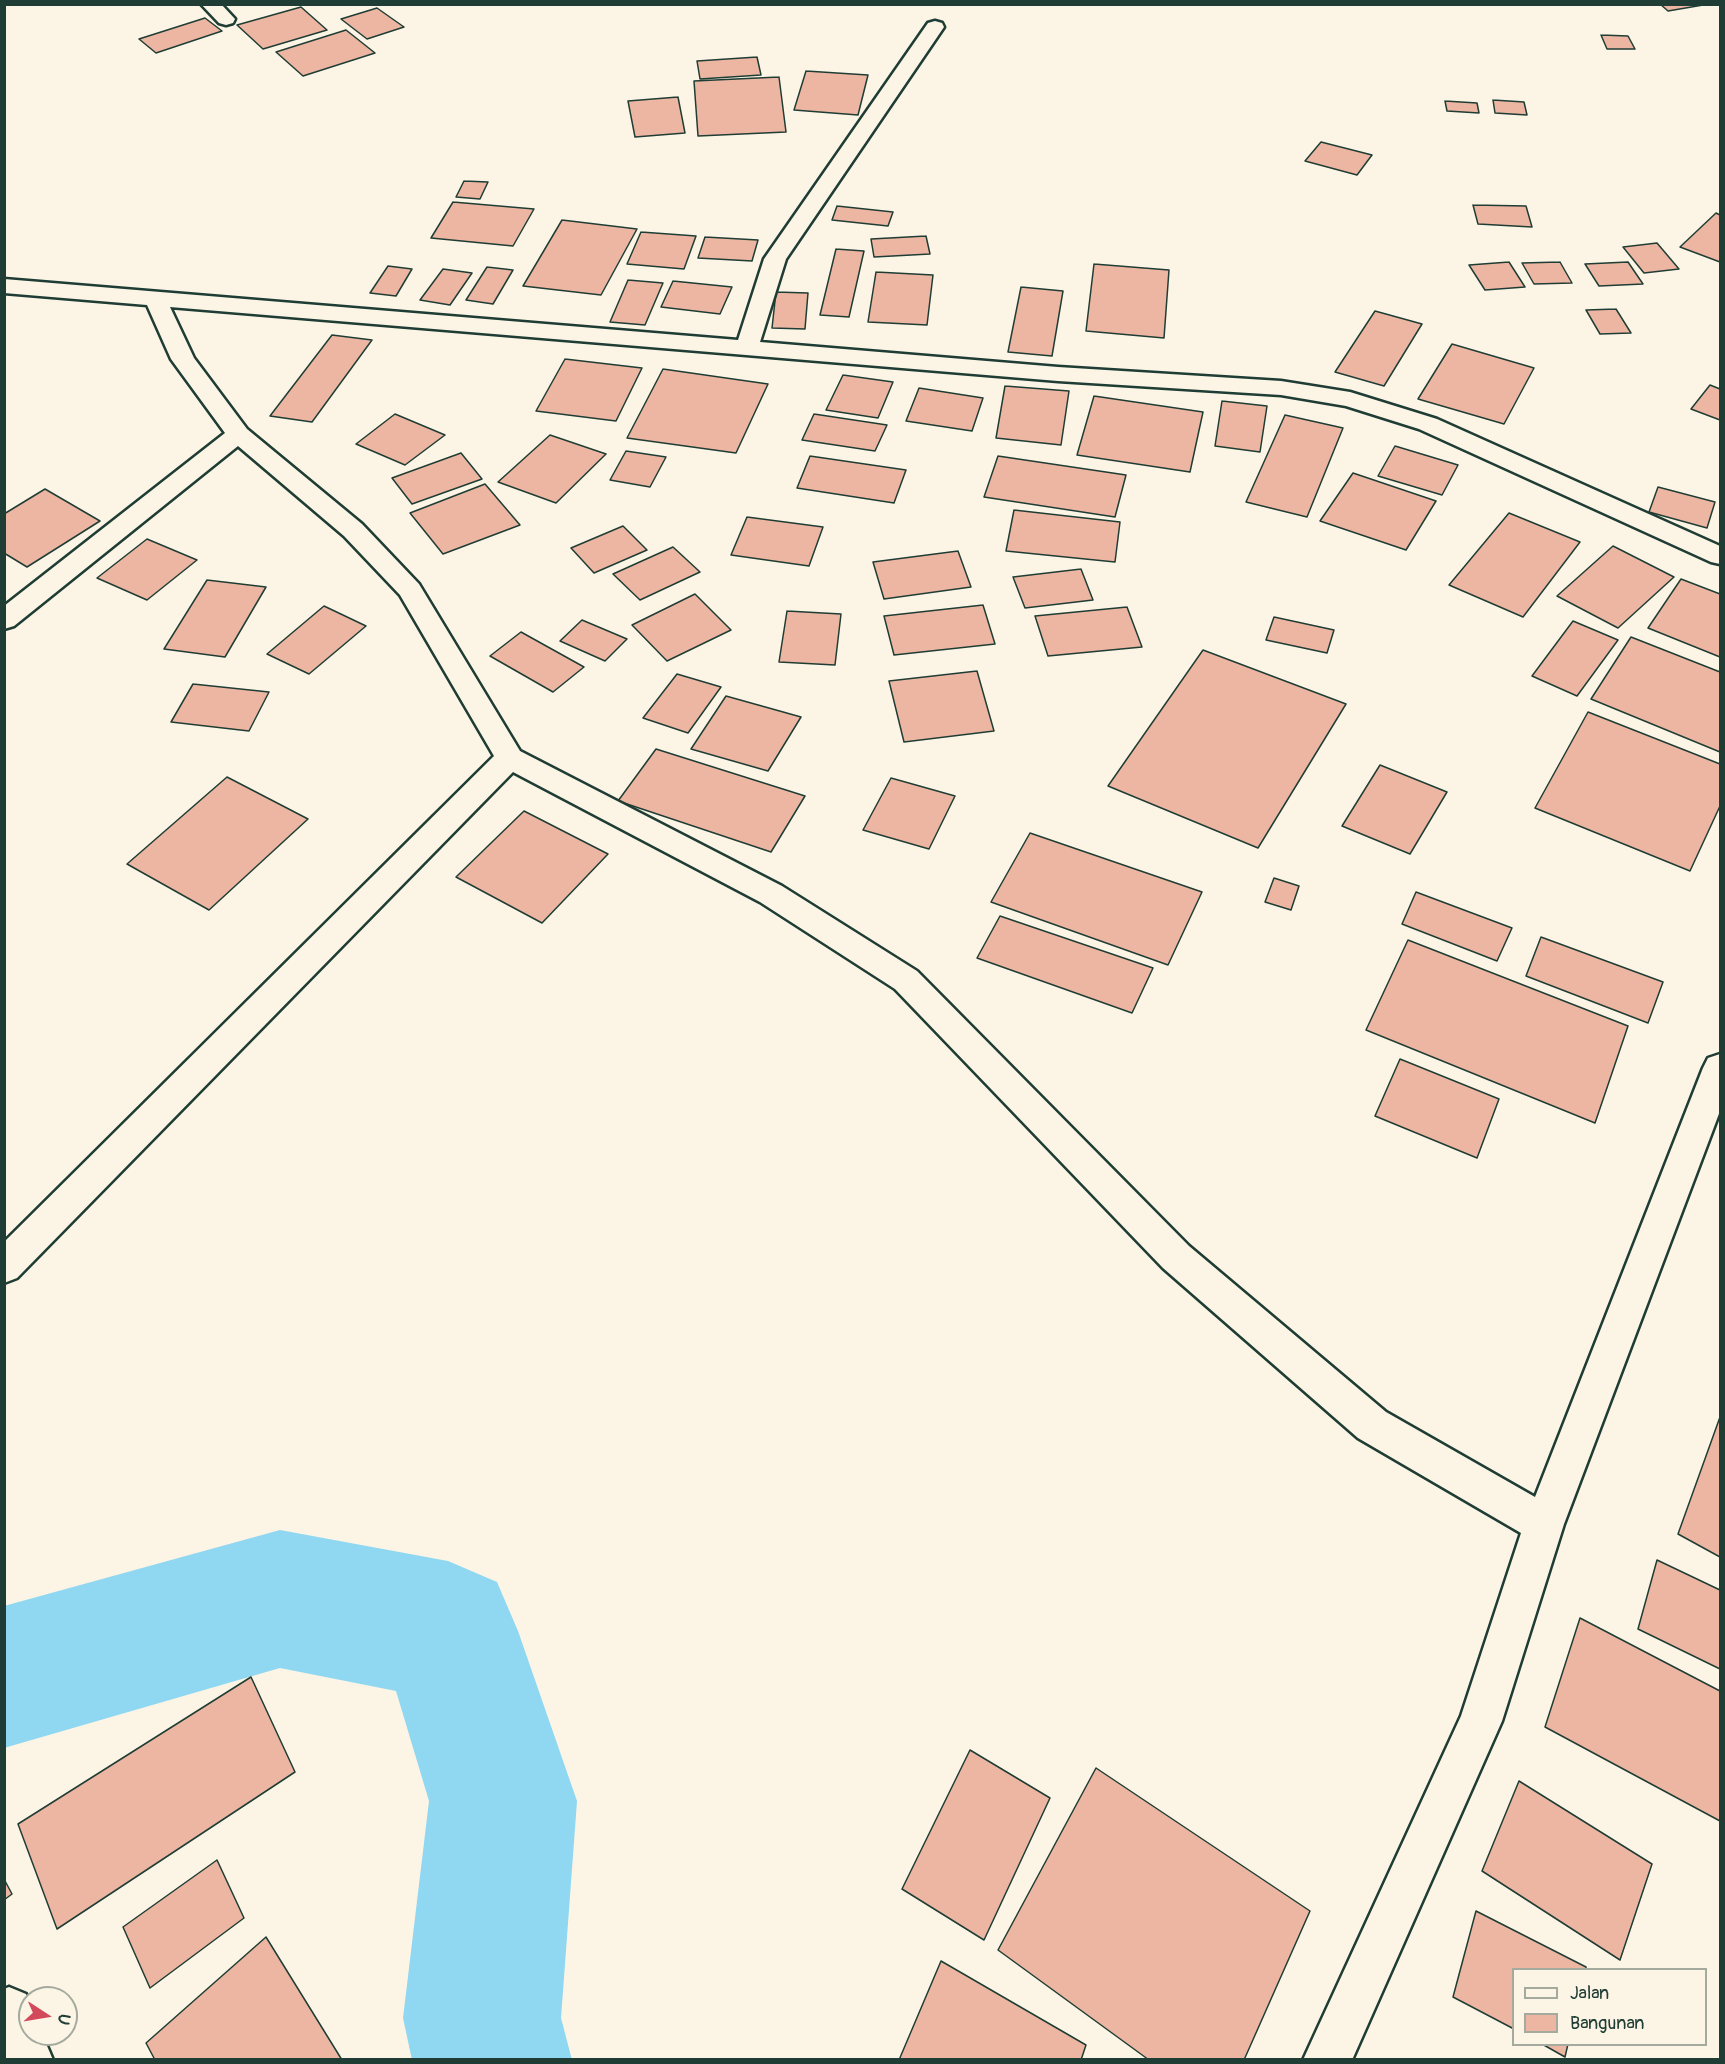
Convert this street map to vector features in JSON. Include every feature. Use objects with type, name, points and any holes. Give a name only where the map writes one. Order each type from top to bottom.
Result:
[{"type":"street","points":[[210,4],[226,20]]},
{"type":"street","points":[[747,347],[775,259],[935,27]]},
{"type":"street","points":[[4,286],[1058,374],[1281,388],[1350,399],[1428,424],[1720,556]]},
{"type":"street","points":[[155,298],[183,359],[238,434],[353,530],[410,590],[510,758],[771,894],[906,980],[1176,1257],[1372,1425],[1544,1524]]},
{"type":"street","points":[[4,620],[238,434]]},
{"type":"street","points":[[4,1267],[510,758]]},
{"type":"street","points":[[1327,2060],[1481,1721],[1544,1524],[1720,1068]]},
{"type":"street","points":[[9,2011],[29,2060]]},
{"type":"building","points":[[1660,4],[1709,4],[1668,11]]},
{"type":"building","points":[[301,7],[327,30],[263,49],[237,25]]},
{"type":"building","points":[[377,8],[404,27],[367,39],[341,19]]},
{"type":"building","points":[[205,18],[222,31],[156,53],[139,39]]},
{"type":"building","points":[[346,30],[375,53],[303,76],[276,52]]},
{"type":"building","points":[[1601,35],[1628,36],[1635,49],[1607,49]]},
{"type":"building","points":[[757,57],[761,75],[700,79],[697,61]]},
{"type":"building","points":[[806,71],[868,75],[858,115],[794,110]]},
{"type":"building","points":[[779,77],[786,132],[698,136],[694,81]]},
{"type":"building","points":[[678,97],[685,133],[635,137],[628,101]]},
{"type":"building","points":[[1493,100],[1524,102],[1527,115],[1495,113]]},
{"type":"building","points":[[1445,101],[1477,103],[1479,113],[1447,111]]},
{"type":"building","points":[[1321,142],[1372,155],[1357,175],[1305,161]]},
{"type":"building","points":[[464,181],[488,182],[480,199],[456,197]]},
{"type":"building","points":[[453,202],[534,209],[513,246],[431,238]]},
{"type":"building","points":[[1473,205],[1526,206],[1532,227],[1478,224]]},
{"type":"building","points":[[837,206],[893,212],[888,226],[832,220]]},
{"type":"building","points":[[1716,213],[1720,215],[1720,262],[1680,247]]},
{"type":"building","points":[[562,220],[637,229],[601,295],[523,286]]},
{"type":"building","points":[[641,232],[696,236],[684,269],[627,264]]},
{"type":"building","points":[[926,236],[930,254],[874,257],[871,239]]},
{"type":"building","points":[[705,237],[758,240],[752,261],[698,258]]},
{"type":"building","points":[[1657,243],[1679,269],[1644,273],[1623,247]]},
{"type":"building","points":[[836,249],[864,251],[849,317],[820,315]]},
{"type":"building","points":[[1509,262],[1525,287],[1485,290],[1469,265]]},
{"type":"building","points":[[1560,262],[1572,283],[1534,284],[1522,263]]},
{"type":"building","points":[[1628,262],[1643,284],[1599,286],[1585,264]]},
{"type":"building","points":[[1094,264],[1169,270],[1164,338],[1086,331]]},
{"type":"building","points":[[388,266],[412,269],[396,296],[370,293]]},
{"type":"building","points":[[487,267],[513,270],[493,304],[466,300]]},
{"type":"building","points":[[443,269],[472,273],[450,305],[420,300]]},
{"type":"building","points":[[876,272],[933,275],[927,325],[868,322]]},
{"type":"building","points":[[628,280],[663,283],[645,325],[610,322]]},
{"type":"building","points":[[673,281],[732,287],[720,314],[661,307]]},
{"type":"building","points":[[1021,287],[1063,291],[1052,356],[1008,352]]},
{"type":"building","points":[[776,292],[808,293],[805,329],[772,328]]},
{"type":"building","points":[[1616,309],[1631,333],[1600,334],[1586,310]]},
{"type":"building","points":[[1375,311],[1422,324],[1384,386],[1335,372]]},
{"type":"building","points":[[332,335],[372,340],[312,422],[270,416]]},
{"type":"building","points":[[1452,344],[1534,368],[1504,424],[1418,399]]},
{"type":"building","points":[[565,359],[642,368],[616,421],[536,411]]},
{"type":"building","points":[[663,369],[768,384],[736,453],[627,438]]},
{"type":"building","points":[[843,375],[893,382],[878,418],[826,410]]},
{"type":"building","points":[[1710,385],[1720,389],[1720,420],[1691,409]]},
{"type":"building","points":[[1005,386],[1069,391],[1061,445],[996,438]]},
{"type":"building","points":[[919,388],[983,398],[972,431],[906,421]]},
{"type":"building","points":[[1094,396],[1203,412],[1190,472],[1077,455]]},
{"type":"building","points":[[1222,401],[1267,406],[1260,452],[1215,446]]},
{"type":"building","points":[[395,414],[445,435],[405,465],[356,444]]},
{"type":"building","points":[[814,414],[887,425],[875,451],[802,440]]},
{"type":"building","points":[[1285,415],[1343,428],[1307,517],[1246,502]]},
{"type":"building","points":[[550,435],[606,454],[556,503],[498,482]]},
{"type":"building","points":[[1395,446],[1458,465],[1442,495],[1378,476]]},
{"type":"building","points":[[626,451],[666,457],[650,487],[610,480]]},
{"type":"building","points":[[461,453],[482,479],[412,504],[392,478]]},
{"type":"building","points":[[810,456],[906,470],[894,503],[797,488]]},
{"type":"building","points":[[998,456],[1126,475],[1115,517],[984,497]]},
{"type":"building","points":[[1353,473],[1436,501],[1406,550],[1320,521]]},
{"type":"building","points":[[485,484],[520,525],[443,554],[410,513]]},
{"type":"building","points":[[1658,487],[1715,502],[1707,528],[1649,512]]},
{"type":"building","points":[[45,489],[100,521],[27,567],[4,553],[4,514]]},
{"type":"building","points":[[1014,510],[1120,522],[1115,562],[1006,551]]},
{"type":"building","points":[[1509,513],[1580,542],[1523,617],[1449,585]]},
{"type":"building","points":[[747,517],[823,527],[809,566],[731,555]]},
{"type":"building","points":[[623,526],[647,550],[594,573],[571,548]]},
{"type":"building","points":[[147,539],[197,560],[147,600],[97,578]]},
{"type":"building","points":[[1613,546],[1674,577],[1618,628],[1557,596]]},
{"type":"building","points":[[673,547],[700,572],[640,600],[613,574]]},
{"type":"building","points":[[958,551],[971,587],[884,599],[873,562]]},
{"type":"building","points":[[1081,569],[1093,600],[1025,608],[1013,577]]},
{"type":"building","points":[[1681,579],[1720,594],[1720,657],[1648,628]]},
{"type":"building","points":[[207,580],[266,587],[225,657],[164,649]]},
{"type":"building","points":[[695,594],[731,630],[667,661],[632,625]]},
{"type":"building","points":[[983,605],[995,644],[894,655],[884,616]]},
{"type":"building","points":[[324,606],[366,626],[309,674],[267,654]]},
{"type":"building","points":[[1127,607],[1142,647],[1048,656],[1035,616]]},
{"type":"building","points":[[787,611],[841,614],[835,665],[779,662]]},
{"type":"building","points":[[1274,617],[1334,630],[1327,653],[1266,640]]},
{"type":"building","points":[[582,620],[627,639],[605,661],[560,641]]},
{"type":"building","points":[[1573,621],[1618,640],[1577,696],[1532,676]]},
{"type":"building","points":[[521,632],[584,667],[553,692],[490,656]]},
{"type":"building","points":[[1631,637],[1720,672],[1720,752],[1591,699]]},
{"type":"building","points":[[1203,650],[1346,704],[1258,848],[1108,786]]},
{"type":"building","points":[[977,671],[994,731],[904,742],[889,681]]},
{"type":"building","points":[[677,674],[721,687],[688,733],[643,718]]},
{"type":"building","points":[[193,684],[269,692],[249,731],[171,722]]},
{"type":"building","points":[[726,696],[801,717],[768,771],[691,749]]},
{"type":"building","points":[[1588,712],[1720,764],[1720,806],[1690,871],[1535,808]]},
{"type":"building","points":[[656,749],[805,796],[771,852],[618,801]]},
{"type":"building","points":[[1380,765],[1447,792],[1410,854],[1342,826]]},
{"type":"building","points":[[227,777],[308,819],[209,910],[127,864]]},
{"type":"building","points":[[891,778],[955,796],[929,849],[863,830]]},
{"type":"building","points":[[524,811],[608,854],[542,923],[456,877]]},
{"type":"building","points":[[1030,833],[1202,892],[1168,965],[991,902]]},
{"type":"building","points":[[1274,878],[1299,886],[1291,910],[1265,902]]},
{"type":"building","points":[[1416,892],[1512,928],[1497,961],[1402,924]]},
{"type":"building","points":[[1000,916],[1153,968],[1132,1013],[977,958]]},
{"type":"building","points":[[1541,937],[1663,982],[1648,1023],[1526,976]]},
{"type":"building","points":[[1408,940],[1628,1026],[1595,1123],[1366,1030]]},
{"type":"building","points":[[1400,1059],[1499,1099],[1477,1158],[1375,1116]]},
{"type":"building","points":[[1720,1417],[1720,1557],[1678,1534]]},
{"type":"building","points":[[1657,1560],[1720,1590],[1720,1669],[1638,1629]]},
{"type":"building","points":[[1580,1618],[1720,1691],[1720,1821],[1545,1727]]},
{"type":"building","points":[[251,1677],[295,1772],[57,1929],[18,1824]]},
{"type":"building","points":[[970,1750],[1050,1798],[984,1940],[902,1889]]},
{"type":"building","points":[[1096,1768],[1310,1911],[1244,2060],[1149,2060],[998,1950]]},
{"type":"building","points":[[1519,1781],[1652,1864],[1620,1960],[1482,1871]]},
{"type":"building","points":[[217,1860],[244,1918],[150,1988],[123,1927]]},
{"type":"building","points":[[4,1879],[12,1894],[4,1900]]},
{"type":"building","points":[[1476,1911],[1586,1967],[1512,1968],[1512,2028],[1453,1997]]},
{"type":"building","points":[[266,1937],[342,2060],[155,2060],[146,2043]]},
{"type":"building","points":[[941,1961],[1086,2045],[1081,2060],[899,2060]]},
{"type":"building","points":[[1546,2046],[1568,2046],[1565,2057]]},
{"type":"waterway","points":[[4,1677],[280,1599],[448,1631],[503,1801],[482,2018],[492,2060]]}]
